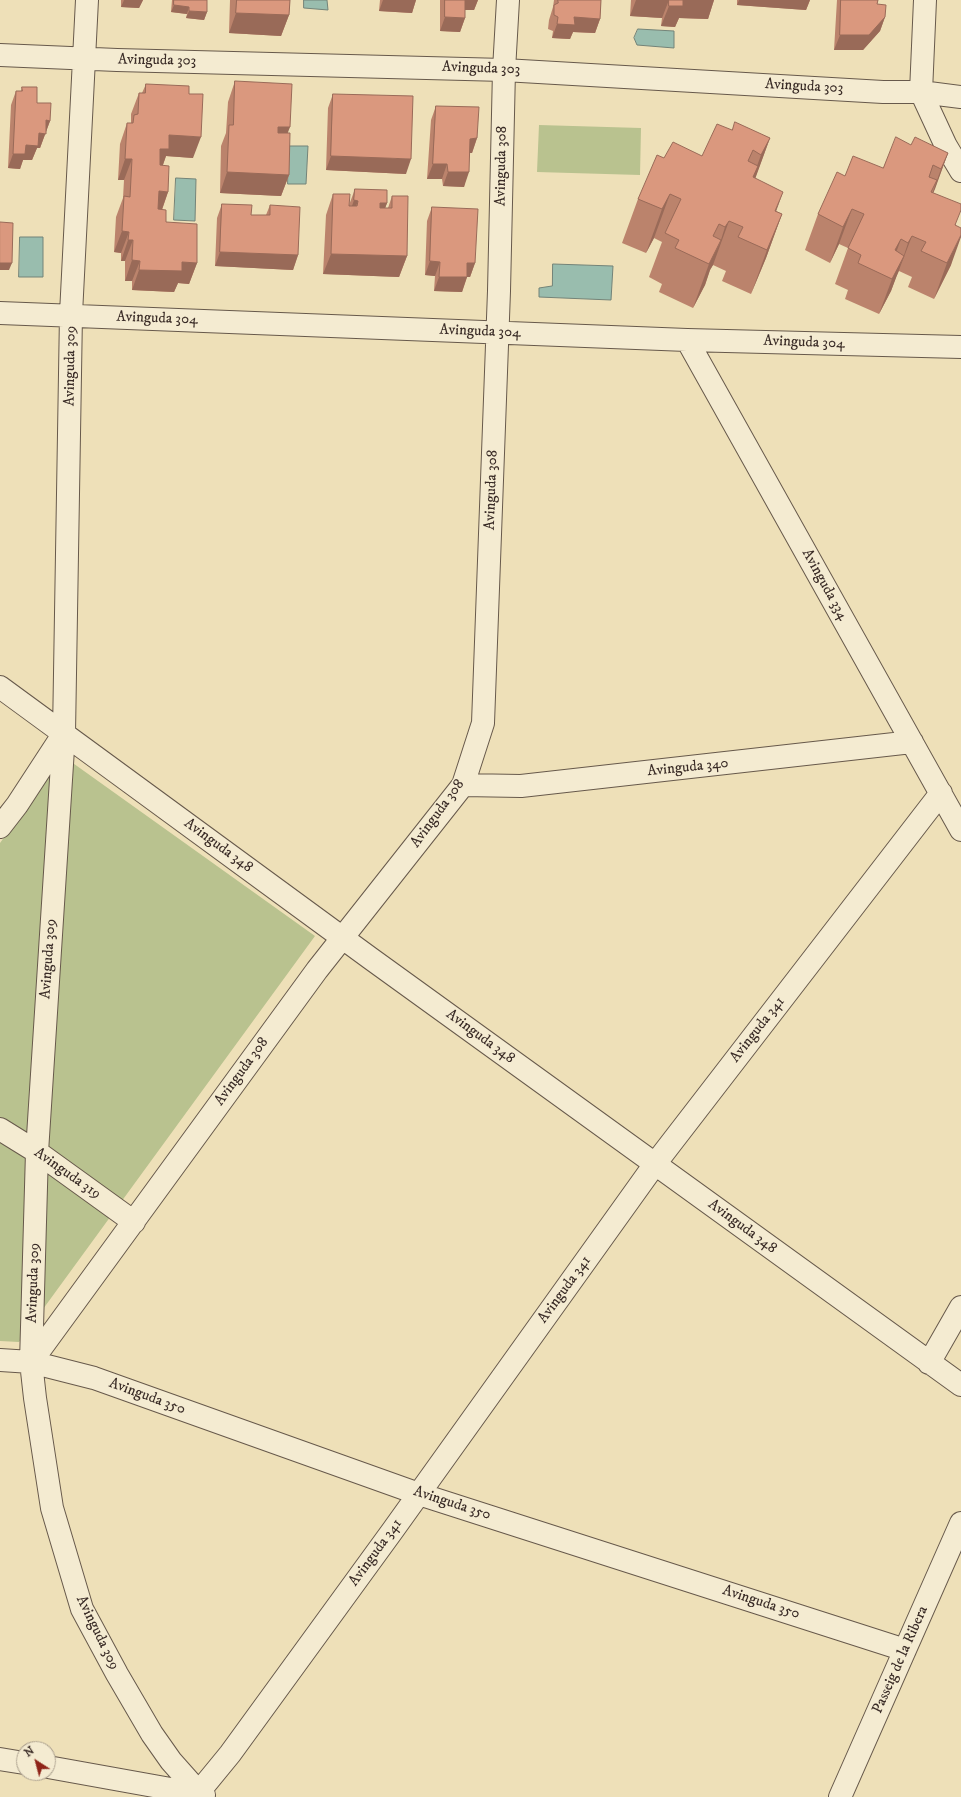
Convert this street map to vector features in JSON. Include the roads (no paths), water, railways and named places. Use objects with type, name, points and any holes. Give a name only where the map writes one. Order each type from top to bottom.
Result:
[{"type":"street","name":"Avinguda 309","points":[[87,0],[71,314],[64,733],[37,1152],[31,1362],[52,1508],[82,1609],[117,1674],[152,1734],[171,1761],[206,1796]]},
{"type":"street","name":"Avinguda 308","points":[[31,1362],[312,976],[462,785],[483,722],[497,332],[504,70],[508,0]]},
{"type":"street","points":[[926,0],[921,92],[946,146],[961,171]]},
{"type":"street","name":"Avinguda 303","points":[[0,55],[84,59],[504,70],[875,91],[921,92],[961,97]]},
{"type":"street","name":"Avinguda 304","points":[[0,312],[687,340],[961,347]]},
{"type":"street","name":"Avinguda 334","points":[[687,340],[961,830]]},
{"type":"street","name":"Avinguda 348","points":[[0,687],[929,1363],[961,1384]]},
{"type":"street","points":[[0,827],[64,733]]},
{"type":"street","name":"Avinguda 340","points":[[462,785],[521,786],[912,742]]},
{"type":"street","name":"Avinguda 341","points":[[206,1796],[230,1754],[419,1494],[655,1164],[941,793]]},
{"type":"street","name":"Avinguda 319","points":[[0,1128],[37,1152],[134,1222]]},
{"type":"street","points":[[929,1363],[961,1307]]},
{"type":"street","name":"Avinguda 350","points":[[0,1360],[31,1362],[94,1378],[419,1494],[905,1650]]},
{"type":"street","name":"Passeig de la Ribera","points":[[840,1797],[961,1523]]},
{"type":"street","points":[[0,1759],[16,1762]]},
{"type":"street","points":[[56,1768],[206,1796]]}]
